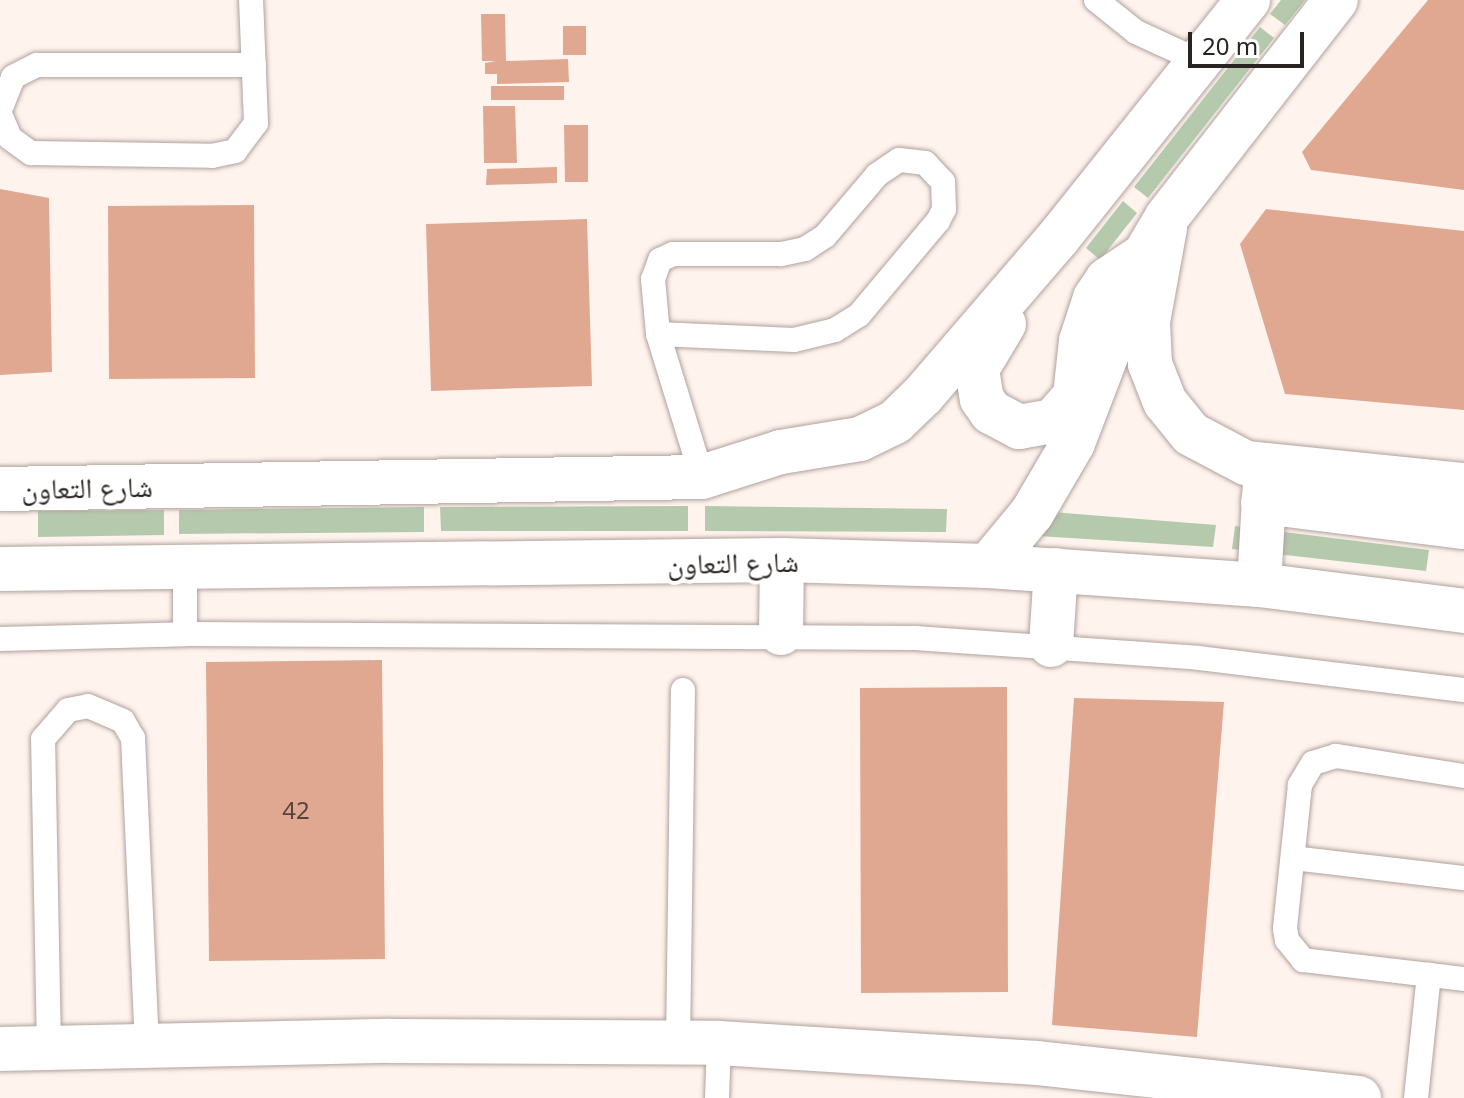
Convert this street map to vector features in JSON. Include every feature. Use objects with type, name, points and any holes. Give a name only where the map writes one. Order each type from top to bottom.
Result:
[{"type":"main road","points":[[1145,254],[1107,280],[1095,298],[1081,341],[1080,380],[1066,410],[1045,424],[1019,427],[991,412],[982,399],[977,369],[1058,238],[1248,0]]},
{"type":"main road","points":[[988,566],[1032,513],[1073,443],[1145,254],[1167,217],[1336,0]]},
{"type":"main road","points":[[1167,217],[1148,322],[1156,384],[1191,434],[1265,484],[1464,527]]},
{"type":"main road","name":"شارع التعاون","points":[[6,486],[702,477],[781,452],[860,439],[895,422],[1058,238]]},
{"type":"main road","points":[[1265,484],[1464,485]]},
{"type":"main road","points":[[1259,585],[1265,484]]},
{"type":"main road","points":[[781,633],[782,560]]},
{"type":"main road","name":"شارع التعاون","points":[[0,569],[782,560],[988,566],[1259,585],[1464,611]]},
{"type":"main road","points":[[1051,645],[1056,570]]},
{"type":"main road","points":[[0,1049],[147,1045],[698,1044],[1037,1063],[1357,1098]]},
{"type":"lane","points":[[251,0],[254,65],[256,123],[245,144],[224,155],[31,153],[10,138],[0,112],[13,77],[37,65],[254,65]]},
{"type":"lane","points":[[1099,1],[1155,44],[1199,61]]},
{"type":"lane","points":[[658,334],[794,340],[835,330],[859,315],[938,221],[944,209],[943,182],[925,163],[899,160],[877,175],[825,236],[805,249],[781,254],[666,257],[653,272],[658,334],[702,477]]},
{"type":"lane","points":[[185,568],[185,634]]},
{"type":"lane","points":[[0,639],[185,634],[781,633],[1051,645],[1464,690]]},
{"type":"lane","points":[[683,690],[698,1044],[717,1098]]},
{"type":"lane","points":[[49,1048],[43,739],[68,710],[88,706],[123,721],[133,738],[147,1045]]},
{"type":"lane","points":[[1464,776],[1323,757],[1304,772],[1285,928],[1293,952],[1316,963],[1464,979]]},
{"type":"lane","points":[[1293,858],[1464,878]]},
{"type":"lane","points":[[1416,1098],[1429,975]]},
{"type":"green space","points":[[1281,0],[1305,0],[1285,25],[1270,14]]},
{"type":"green space","points":[[1260,27],[1274,38],[1148,198],[1134,187]]},
{"type":"green space","points":[[1123,201],[1137,213],[1100,260],[1086,248]]},
{"type":"green space","points":[[688,506],[688,531],[441,531],[440,507]]},
{"type":"green space","points":[[705,506],[947,509],[946,532],[705,531]]},
{"type":"green space","points":[[424,507],[424,532],[179,534],[179,510]]},
{"type":"green space","points":[[164,510],[164,535],[38,537],[38,511]]},
{"type":"green space","points":[[1039,511],[1216,525],[1213,547],[1038,536]]},
{"type":"green space","points":[[1235,526],[1429,550],[1426,571],[1232,549]]},
{"type":"building","points":[[1428,0],[1464,0],[1464,190],[1311,170],[1302,152]]},
{"type":"building","points":[[481,14],[505,14],[506,61],[568,59],[569,82],[497,84],[497,74],[485,74],[485,63],[496,61],[482,61]]},
{"type":"building","points":[[563,26],[586,26],[586,55],[563,55]]},
{"type":"building","points":[[491,86],[564,86],[564,100],[491,100]]},
{"type":"building","points":[[483,106],[515,106],[517,163],[484,163]]},
{"type":"building","points":[[564,125],[588,125],[588,182],[565,182]]},
{"type":"building","points":[[557,167],[557,183],[486,185],[487,169]]},
{"type":"building","points":[[0,189],[49,198],[52,372],[0,375]]},
{"type":"building","points":[[254,205],[255,378],[109,379],[108,206]]},
{"type":"building","points":[[1266,209],[1464,231],[1464,410],[1285,394],[1240,244]]},
{"type":"building","points":[[587,219],[592,386],[431,391],[426,224]]},
{"type":"building","points":[[382,660],[385,959],[209,961],[206,662]]},
{"type":"building","points":[[1007,687],[1008,992],[861,993],[860,688]]},
{"type":"building","points":[[1074,698],[1224,702],[1197,1037],[1052,1025]]}]
